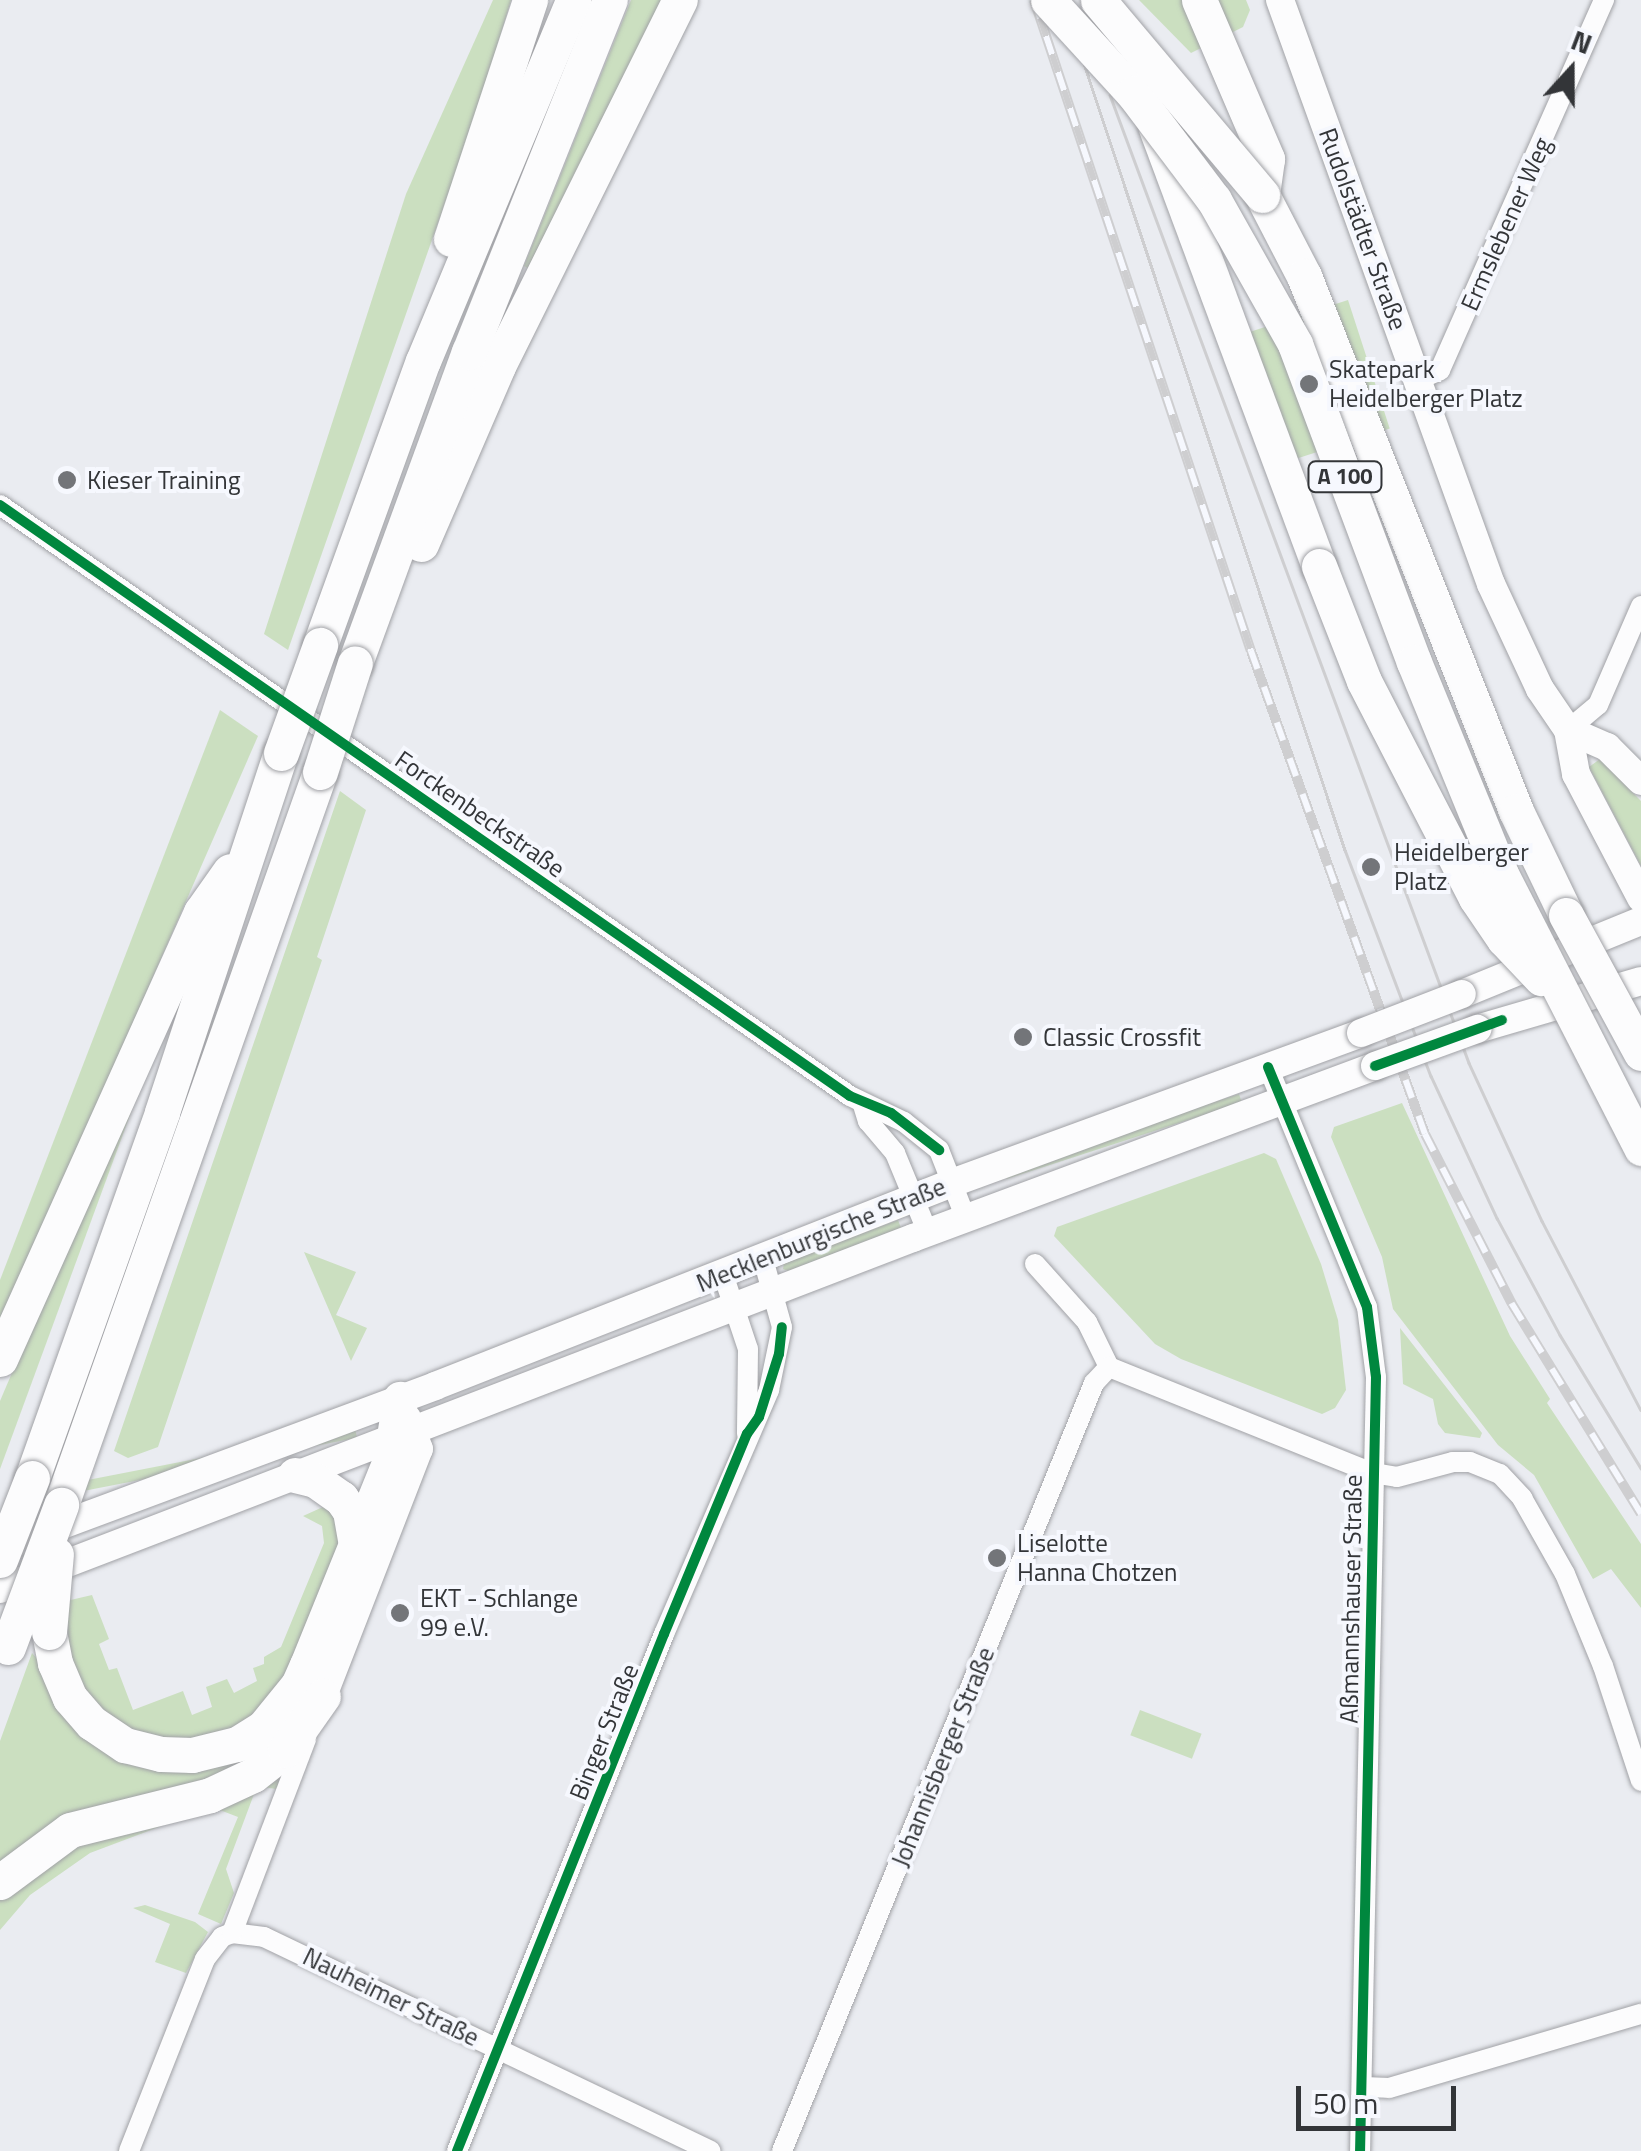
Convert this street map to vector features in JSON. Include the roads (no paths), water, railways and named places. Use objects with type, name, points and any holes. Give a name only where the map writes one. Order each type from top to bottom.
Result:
[{"type":"highway","points":[[423,361],[427,311],[530,0]]},
{"type":"highway","points":[[0,1560],[162,1112],[281,753],[423,361],[573,0]]},
{"type":"highway","points":[[4,1657],[78,1463],[386,578],[469,352],[610,0]]},
{"type":"highway","points":[[386,578],[416,557],[514,334],[680,0]]},
{"type":"highway","name":"A 100","points":[[1048,0],[1133,93],[1214,200],[1295,344],[1414,662],[1500,874],[1641,1148]]},
{"type":"highway","name":"A 100","points":[[1098,0],[1262,195],[1304,276],[1516,811],[1641,1053]]},
{"type":"highway","points":[[1112,0],[1206,268],[1364,681],[1476,898],[1504,939],[1563,1000]]},
{"type":"highway","points":[[1199,1],[1267,159],[1262,195]]},
{"type":"highway","points":[[0,1359],[201,912],[253,837]]},
{"type":"highway","points":[[61,1505],[49,1632],[54,1663],[70,1698],[108,1736],[161,1754],[192,1755],[237,1744],[263,1728],[298,1685],[390,1462],[402,1423]]},
{"type":"highway","points":[[296,1475],[315,1480],[341,1498],[350,1511],[356,1544]]},
{"type":"highway","points":[[0,1882],[70,1830],[210,1795],[253,1775],[285,1750],[323,1696]]},
{"type":"main road","name":"Rudolstädter Straße","points":[[1280,0],[1510,629],[1540,688],[1568,730],[1576,774],[1641,898]]},
{"type":"main road","name":"Rudolstädter Straße","points":[[1568,730],[1607,747],[1641,781]]},
{"type":"main road","name":"Mecklenburgische Straße","points":[[0,1589],[296,1475],[402,1423],[530,1348],[952,1183],[1361,1033],[1641,921]]},
{"type":"main road","name":"Mecklenburgische Straße","points":[[0,1548],[544,1382],[1375,1066],[1477,1029],[1641,981]]},
{"type":"main road","points":[[530,1348],[544,1382]]},
{"type":"main road","points":[[323,1696],[419,1450],[402,1423]]},
{"type":"street","name":"Ermslebener Weg","points":[[1418,380],[1440,370],[1604,0]]},
{"type":"street","name":"Forckenbeckstraße","points":[[0,505],[863,1105],[891,1113],[939,1150],[966,1219]]},
{"type":"street","points":[[1568,730],[1598,704],[1641,606]]},
{"type":"street","name":"Aßmannshauser Straße","points":[[1268,1067],[1367,1307],[1376,1377],[1360,2151]]},
{"type":"street","name":"Forckenbeckstraße","points":[[863,1105],[868,1121],[895,1153],[928,1233]]},
{"type":"street","name":"Binger Straße","points":[[456,2151],[747,1434],[760,1417],[779,1354],[782,1327],[763,1259]]},
{"type":"street","points":[[1034,1264],[1087,1322],[1109,1368],[1374,1474],[1396,1477],[1453,1462],[1470,1462],[1500,1474],[1512,1484],[1544,1536],[1585,1618],[1641,1781]]},
{"type":"street","name":"Binger Straße","points":[[723,1274],[750,1358],[747,1434]]},
{"type":"street","name":"Johannisberger Straße","points":[[782,2151],[1094,1383],[1109,1368]]},
{"type":"street","points":[[129,2151],[205,1958],[222,1937],[232,1933],[323,1696]]},
{"type":"street","name":"Nauheimer Straße","points":[[232,1933],[264,1937],[710,2151]]},
{"type":"street","points":[[1364,2087],[1389,2088],[1641,2014]]},
{"type":"tram line","points":[[1063,0],[1345,850],[1431,1076],[1497,1218],[1560,1335],[1641,1468]]},
{"type":"tram line","points":[[1110,95],[1469,1063],[1542,1221],[1641,1410]]},
{"type":"railway","points":[[1034,0],[1251,651],[1425,1134],[1512,1304],[1641,1514]]},
{"type":"place","name":"Skatepark Heidelberger Platz","points":[[1309,384]]},
{"type":"place","name":"Kieser Training","points":[[67,480]]},
{"type":"place","name":"Heidelberger Platz","points":[[1371,867]]},
{"type":"place","name":"Classic Crossfit","points":[[1023,1037]]},
{"type":"place","name":"Liselotte Hanna Chotzen","points":[[997,1558]]},
{"type":"place","name":"EKT - Schlange 99 e.V.","points":[[400,1613]]}]
